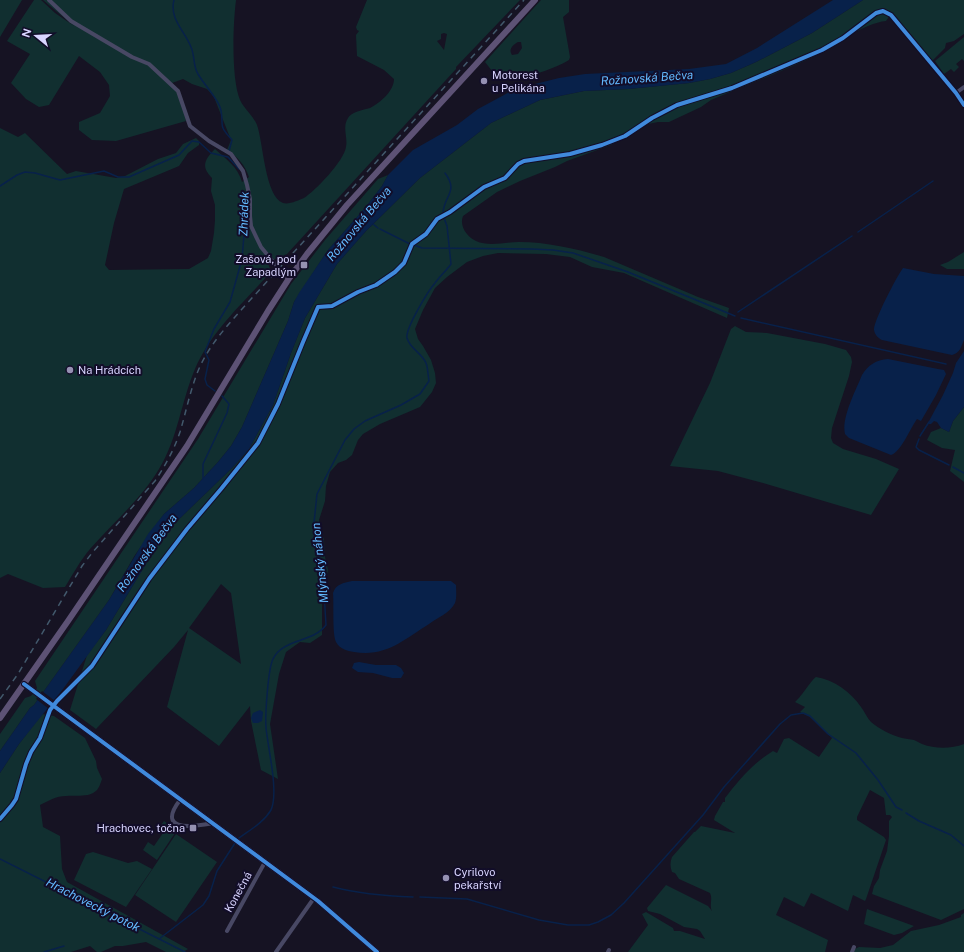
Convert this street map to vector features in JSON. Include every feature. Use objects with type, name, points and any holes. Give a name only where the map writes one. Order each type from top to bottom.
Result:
[{"type":"main road","points":[[0,718],[187,446],[288,280],[314,244],[342,211],[535,0]]},
{"type":"street","points":[[49,0],[71,21],[132,57],[149,64],[178,91],[190,126],[209,141],[231,154],[243,171],[247,185],[251,226],[261,247],[288,280]]},
{"type":"street","points":[[964,87],[956,93],[964,105]]},
{"type":"street","points":[[24,684],[314,898],[336,915],[377,952]]},
{"type":"street","points":[[180,800],[171,813],[172,821],[175,824],[185,826],[212,823]]},
{"type":"street","name":"Konečná","points":[[227,931],[265,862]]},
{"type":"street","points":[[276,952],[314,898]]},
{"type":"street","points":[[852,952],[854,947]]},
{"type":"green space","points":[[0,0],[22,0],[0,37]]},
{"type":"green space","points":[[34,0],[41,0],[55,13],[74,26],[43,0],[236,0],[234,23],[234,65],[237,90],[240,100],[257,125],[268,180],[272,191],[277,199],[283,203],[288,203],[304,198],[315,189],[340,160],[346,147],[345,125],[348,118],[354,113],[370,108],[378,103],[392,88],[394,79],[384,70],[357,56],[356,35],[359,31],[356,27],[367,0],[520,0],[456,67],[456,69],[287,254],[273,260],[269,253],[266,257],[271,272],[219,330],[202,355],[190,382],[171,445],[159,469],[144,490],[90,549],[65,587],[43,588],[8,574],[0,578],[0,128],[18,137],[25,133],[67,174],[76,171],[116,178],[125,176],[158,159],[176,153],[183,144],[196,138],[199,141],[199,145],[188,153],[179,166],[124,189],[114,223],[105,265],[109,270],[189,269],[208,258],[211,251],[214,233],[215,205],[211,191],[212,178],[205,167],[206,160],[215,149],[235,168],[242,182],[249,177],[241,162],[235,155],[227,150],[231,140],[214,97],[207,89],[183,79],[172,83],[179,90],[186,121],[116,141],[92,140],[79,130],[79,122],[100,113],[110,96],[109,85],[100,72],[79,56],[49,105],[39,107],[26,99],[11,83],[30,54],[7,41]],"holes":[[[441,34],[447,34],[444,50],[437,41],[441,39]]]},
{"type":"green space","points":[[541,0],[569,0],[569,12],[563,17],[570,57],[569,60],[545,71],[519,78],[514,71],[501,73],[496,76],[485,62]],"holes":[[[521,42],[522,48],[518,54],[512,55],[511,51],[514,44]]]},
{"type":"green space","points":[[863,0],[964,0],[964,34],[954,41],[946,43],[945,48],[932,61],[920,46],[907,34],[892,12],[886,21],[859,30],[802,62],[711,100],[701,107],[669,122],[648,124],[611,145],[567,161],[520,181],[497,192],[463,216],[462,224],[467,234],[481,243],[540,243],[604,257],[698,297],[729,308],[727,318],[624,273],[592,267],[570,257],[546,254],[498,253],[483,256],[467,262],[435,288],[415,329],[418,339],[431,360],[435,373],[436,383],[432,392],[420,407],[380,424],[363,434],[358,440],[352,455],[346,460],[338,463],[330,472],[326,486],[325,501],[319,520],[324,540],[325,557],[328,570],[322,601],[322,635],[310,643],[300,642],[286,652],[279,674],[270,724],[278,779],[261,770],[251,721],[250,706],[219,746],[167,707],[188,630],[174,647],[96,729],[70,710],[87,655],[106,630],[161,539],[173,525],[232,468],[249,449],[273,405],[305,318],[337,264],[366,231],[420,178],[491,123],[540,100],[584,91],[628,89],[689,83],[710,79],[731,73],[756,62],[812,33]],"holes":[[[221,584],[231,593],[241,664],[189,628]]]},
{"type":"green space","points":[[964,37],[964,61],[962,59],[956,64],[959,67],[954,72],[951,69],[944,74],[935,61]]},
{"type":"green space","points":[[388,175],[382,186],[365,208],[328,250],[294,302],[288,321],[242,427],[231,446],[194,488],[164,514],[135,555],[109,600],[0,751],[0,734],[25,698],[31,696],[37,688],[35,681],[198,439],[291,284],[325,240],[378,179]]},
{"type":"green space","points":[[964,252],[964,269],[947,269],[940,265],[948,262]]},
{"type":"green space","points":[[735,326],[746,332],[767,333],[825,344],[846,350],[851,357],[852,362],[832,428],[831,438],[833,443],[843,449],[876,459],[899,469],[871,515],[718,471],[670,466],[710,383],[731,329]]},
{"type":"green space","points":[[964,407],[964,482],[950,471],[955,450],[942,448],[927,440],[931,432],[941,428],[949,432],[953,421]]},
{"type":"green space","points":[[816,677],[829,681],[842,688],[852,696],[871,722],[889,733],[938,748],[948,748],[964,744],[964,909],[941,920],[872,894],[874,886],[879,878],[880,870],[887,851],[889,821],[892,817],[890,815],[886,815],[884,798],[870,790],[857,820],[884,837],[886,840],[865,901],[853,895],[848,911],[811,893],[804,907],[784,897],[776,915],[828,940],[825,952],[628,952],[648,925],[642,914],[646,912],[673,928],[674,931],[680,931],[705,939],[697,929],[684,927],[660,914],[648,911],[647,908],[666,885],[708,906],[712,911],[710,893],[679,879],[671,870],[672,857],[701,826],[735,833],[714,820],[715,816],[723,802],[725,802],[725,798],[741,778],[753,766],[773,751],[777,753],[784,739],[789,738],[819,757],[832,738],[810,717],[800,712],[805,707],[795,702]]},
{"type":"green space","points":[[42,714],[54,716],[85,738],[96,761],[97,768],[102,779],[98,789],[94,793],[82,796],[59,797],[40,805],[43,827],[60,836],[62,869],[67,882],[188,949],[183,952],[166,952],[146,942],[115,946],[101,952],[97,952],[90,946],[71,952],[0,952],[0,773],[19,744]]},
{"type":"green space","points":[[164,821],[177,830],[157,860],[143,850],[148,842],[154,846],[163,833],[158,829]]},
{"type":"green space","points":[[176,834],[217,862],[176,922],[135,895]]},
{"type":"green space","points":[[93,852],[128,863],[137,861],[152,869],[126,907],[74,880],[86,854]]},
{"type":"green space","points":[[867,909],[914,926],[902,933],[894,935],[864,924]]},
{"type":"green space","points":[[964,913],[964,952],[854,952],[855,949],[859,947],[880,948],[893,945],[911,931],[939,925],[961,917]]},
{"type":"water","name":"Rožnovská Bečva","points":[[833,0],[863,0],[812,33],[756,62],[731,73],[689,83],[628,89],[584,91],[540,100],[491,123],[420,178],[366,231],[337,264],[305,318],[273,405],[249,449],[232,468],[173,525],[161,539],[106,630],[63,689],[19,744],[0,773],[0,751],[109,600],[148,534],[164,514],[194,488],[231,446],[242,427],[299,293],[328,250],[365,208],[382,186],[388,175],[413,150],[457,125],[478,109],[515,89],[559,78],[585,74],[689,69],[726,64],[757,48]]},
{"type":"water","points":[[903,268],[934,274],[964,276],[964,340],[957,353],[952,355],[882,340],[876,335],[874,330],[877,318]]},
{"type":"water","points":[[964,351],[964,407],[953,421],[949,432],[941,428],[937,422],[934,421],[931,424],[928,423],[943,395],[956,363]]},
{"type":"water","points":[[888,359],[944,370],[946,374],[921,421],[917,419],[902,444],[895,453],[891,455],[849,438],[845,434],[844,427],[847,412],[862,375],[867,368],[873,364]]},
{"type":"water","points":[[352,581],[451,581],[456,585],[456,601],[453,607],[447,612],[394,646],[376,652],[351,652],[344,649],[336,642],[333,593],[338,586]]},
{"type":"water","points":[[359,662],[376,665],[396,665],[401,668],[404,673],[401,678],[392,678],[373,673],[358,672],[352,668],[354,663]]},
{"type":"water","points":[[260,710],[263,712],[262,721],[253,723],[251,718],[253,713]]},
{"type":"pier","points":[[42,691],[55,701],[49,709],[36,699]]},
{"type":"waterway","points":[[174,0],[174,13],[178,25],[191,47],[196,71],[220,107],[222,127],[232,140],[229,151]]},
{"type":"waterway","name":"Zhrádek","points":[[0,186],[17,175],[25,172],[35,173],[60,180],[104,171],[118,177],[129,177],[179,155],[192,141],[199,142],[211,153],[228,157],[239,169]]},
{"type":"waterway","name":"Mlýnský náhon","points":[[443,213],[451,189],[449,179],[445,173]]},
{"type":"waterway","points":[[858,232],[933,181]]},
{"type":"waterway","name":"Zhrádek","points":[[215,391],[207,385],[205,379],[209,360],[205,352],[214,329],[230,302],[242,259],[247,193]]},
{"type":"waterway","name":"Mlýnský náhon","points":[[239,838],[265,818],[271,810],[273,802],[274,793],[272,770],[266,728],[268,682],[273,659],[284,647],[314,635],[326,625],[324,592],[314,523],[317,494],[345,440],[354,429],[365,421],[401,405],[420,394],[429,381],[426,363],[422,356],[409,342],[407,333],[427,294],[451,264],[447,226],[444,218]]},
{"type":"waterway","name":"Rožnovská Bečva","points":[[373,224],[378,228]]},
{"type":"waterway","points":[[380,229],[410,244]]},
{"type":"waterway","points":[[738,312],[852,236]]},
{"type":"waterway","points":[[414,245],[422,248],[532,249],[573,253],[628,272],[735,316]]},
{"type":"waterway","points":[[741,318],[946,364]]},
{"type":"waterway","name":"Zhrádek","points":[[203,479],[203,464],[227,413],[229,404],[222,396]]},
{"type":"waterway","points":[[920,436],[929,422]]},
{"type":"waterway","points":[[919,439],[916,447],[919,450],[949,465]]},
{"type":"waterway","points":[[953,467],[964,473]]},
{"type":"waterway","points":[[420,897],[467,899],[539,920],[568,925],[589,925],[598,922],[611,915],[624,903],[703,815],[724,787],[780,724],[791,715],[803,713],[810,716],[828,734],[856,753],[878,780],[896,807],[902,810]]},
{"type":"waterway","points":[[906,813],[919,821],[951,835],[964,846]]},
{"type":"waterway","name":"Mlýnský náhon","points":[[159,939],[203,905],[209,896],[217,871],[235,843]]},
{"type":"waterway","name":"Hrachovecký potok","points":[[0,859],[185,952]]},
{"type":"waterway","points":[[333,887],[372,894],[413,897]]},
{"type":"waterway","points":[[44,952],[64,946]]},
{"type":"railway","points":[[0,699],[18,674],[82,566],[155,481],[162,470],[178,439],[198,371],[217,338],[229,323],[524,0]]},
{"type":"cycle path","points":[[0,819],[16,799],[26,764],[31,752],[40,738],[50,710],[92,666],[149,579],[187,529],[258,443],[278,404],[318,307],[332,306],[358,292],[376,285],[395,272],[404,263],[412,244],[426,234],[437,219],[450,212],[484,187],[505,178],[518,164],[524,161],[570,154],[602,145],[625,136],[652,118],[677,105],[732,88],[822,50],[843,38],[876,13],[883,11],[891,15],[956,93],[964,105]]},
{"type":"cycle path","points":[[24,684],[318,901],[377,952]]},
{"type":"place","name":"Motorest u Pelikána","points":[[484,81]]},
{"type":"place","name":"Zašová, pod Zapadlým","points":[[304,265]]},
{"type":"place","name":"Na Hrádcích","points":[[70,370]]},
{"type":"place","name":"Hrachovec, točna","points":[[193,828]]},
{"type":"place","name":"Cyrilovo pekařství","points":[[446,878]]}]
